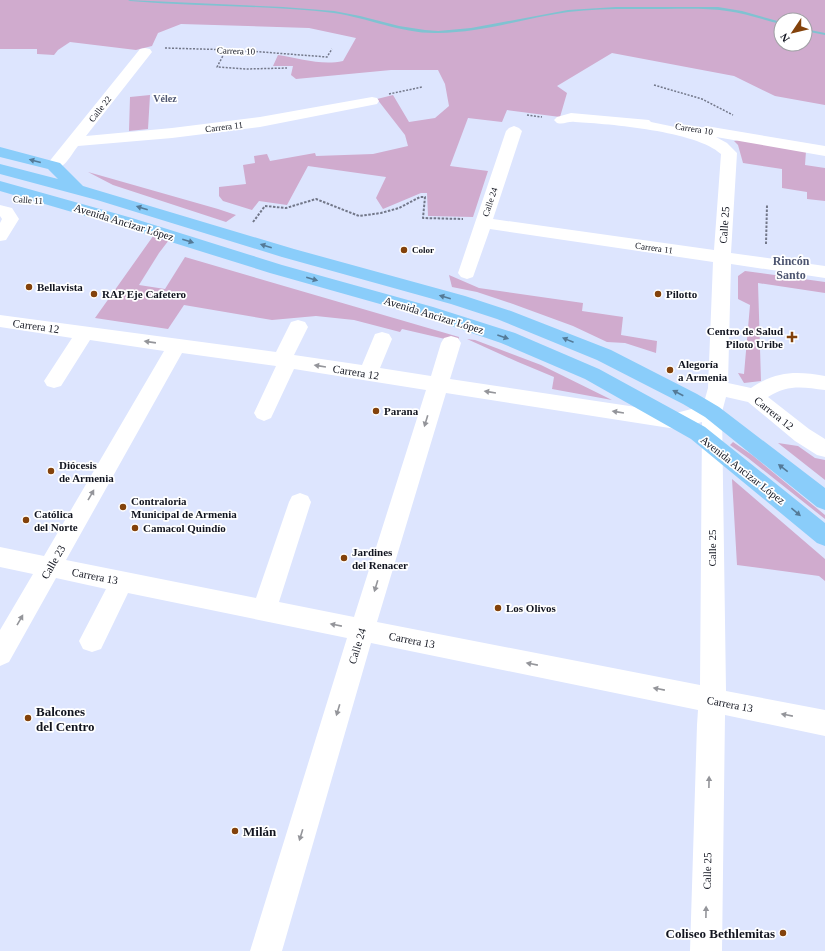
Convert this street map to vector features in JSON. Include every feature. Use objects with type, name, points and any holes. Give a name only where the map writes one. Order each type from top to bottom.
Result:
[{"type":"main road","points":[[0,152],[54,166],[78,190]]},
{"type":"main road","name":"Avenida Ancizar López","points":[[0,168],[504,315],[604,355],[690,399],[712,412],[825,501]]},
{"type":"main road","name":"Avenida Ancizar López","points":[[0,186],[276,269],[426,312],[508,338],[592,374],[712,443],[825,536]]},
{"type":"main road","name":"Calle 11","points":[[0,198],[57,202]]},
{"type":"street","name":"Calle 22","points":[[54,166],[75,142],[145,52]]},
{"type":"street","name":"Carrera 11","points":[[75,142],[172,133],[260,122],[372,102]]},
{"type":"street","name":"Carrera 10","points":[[562,120],[570,117],[629,123],[653,123],[825,151]]},
{"type":"street","name":"Calle 25","points":[[629,123],[700,136],[724,147],[729,152],[722,258],[718,388],[712,412],[713,700],[710,725],[706,951]]},
{"type":"street","name":"Calle 24","points":[[467,273],[514,131]]},
{"type":"street","points":[[0,210],[6,212],[11,219],[0,236]]},
{"type":"street","name":"Carrera 11","points":[[483,223],[825,272]]},
{"type":"street","name":"Carrera 12","points":[[0,321],[285,361],[676,421],[712,412]]},
{"type":"street","points":[[264,413],[298,327]]},
{"type":"street","points":[[54,381],[85,332]]},
{"type":"street","points":[[368,374],[382,339]]},
{"type":"street","name":"Calle 24","points":[[266,951],[362,630],[451,343]]},
{"type":"street","name":"Calle 23","points":[[0,654],[177,346]]},
{"type":"street","points":[[754,396],[768,386],[784,379],[825,383]]},
{"type":"street","name":"Carrera 12","points":[[718,388],[754,396],[802,435],[825,449]]},
{"type":"street","points":[[264,610],[300,502]]},
{"type":"street","name":"Carrera 13","points":[[0,557],[825,723]]},
{"type":"street","points":[[92,641],[122,581]]},
{"type":"path","name":"Carrera 10","points":[[145,52],[163,48],[226,50],[327,57],[332,49]]},
{"type":"path","points":[[226,50],[217,67],[248,69],[287,68]]},
{"type":"path","points":[[654,85],[702,99],[715,105],[732,114],[760,140]]},
{"type":"path","points":[[372,102],[374,97],[422,87]]},
{"type":"path","points":[[227,234],[242,220],[253,222],[265,206],[286,208],[316,199],[359,216],[381,213],[400,208],[420,197],[425,197],[423,218],[470,219],[483,223]]},
{"type":"path","points":[[766,264],[768,205]]},
{"type":"shaded area","points":[[0,0],[825,0],[825,105],[775,96],[734,76],[612,53],[557,86],[567,93],[560,117],[507,110],[502,122],[468,118],[450,166],[488,171],[473,217],[428,216],[427,193],[421,193],[383,209],[376,198],[386,177],[308,166],[287,205],[259,201],[252,210],[223,201],[219,196],[219,187],[246,184],[243,165],[255,163],[254,156],[267,154],[270,161],[315,153],[316,156],[373,154],[408,146],[405,135],[377,99],[393,95],[409,122],[435,118],[449,106],[445,84],[438,70],[391,70],[296,79],[291,75],[293,66],[273,66],[278,55],[327,63],[343,61],[356,38],[309,28],[181,24],[158,33],[152,46],[136,50],[70,42],[58,50],[54,55],[37,54],[37,49],[0,49]]},
{"type":"shaded area","points":[[150,95],[148,129],[129,131],[130,97]]},
{"type":"shaded area","points":[[738,140],[806,151],[805,165],[825,168],[825,201],[807,199],[807,192],[782,188],[782,169],[743,163],[738,145],[734,141]]},
{"type":"shaded area","points":[[88,172],[236,215],[226,222],[113,185]]},
{"type":"shaded area","points":[[156,232],[172,236],[159,253],[139,285],[165,289],[185,257],[459,337],[458,342],[402,329],[400,332],[354,320],[316,316],[272,320],[184,305],[168,329],[95,318]]},
{"type":"shaded area","points":[[745,271],[825,282],[825,293],[758,283],[761,381],[744,383],[738,373],[744,374],[750,305],[738,299],[738,276]]},
{"type":"shaded area","points":[[449,275],[479,288],[583,303],[582,311],[623,317],[621,335],[657,341],[656,353],[625,343],[607,342],[573,326],[513,304],[477,292],[452,287]]},
{"type":"shaded area","points":[[467,339],[475,340],[541,365],[612,400],[552,389],[554,377]]},
{"type":"shaded area","points":[[733,442],[752,455],[825,515],[825,519],[730,445]]},
{"type":"shaded area","points":[[778,443],[798,446],[815,458],[825,460],[825,480]]},
{"type":"shaded area","points":[[732,479],[825,559],[825,581],[819,576],[737,565]]},
{"type":"waterway","points":[[130,0],[334,12],[425,32],[471,29],[568,11],[616,8],[718,8],[742,12],[773,21]]},
{"type":"waterway","points":[[813,32],[825,34]]},
{"type":"place","name":"Color","points":[[404,250]]},
{"type":"place","name":"Bellavista","points":[[29,287]]},
{"type":"place","name":"RAP Eje Cafetero","points":[[94,294]]},
{"type":"place","name":"Pilotto","points":[[658,294]]},
{"type":"place","name":"Centro de Salud Piloto Uribe","points":[[792,337]]},
{"type":"place","name":"Alegoría a Armenia","points":[[670,370]]},
{"type":"place","name":"Parana","points":[[376,411]]},
{"type":"place","name":"Diócesis de Armenia","points":[[51,471]]},
{"type":"place","name":"Contraloria Municipal de Armenia","points":[[123,507]]},
{"type":"place","name":"Católica del Norte","points":[[26,520]]},
{"type":"place","name":"Camacol Quindío","points":[[135,528]]},
{"type":"place","name":"Jardines del Renacer","points":[[344,558]]},
{"type":"place","name":"Los Olivos","points":[[498,608]]},
{"type":"place","name":"Balcones del Centro","points":[[28,718]]},
{"type":"place","name":"Milán","points":[[235,831]]},
{"type":"place","name":"Coliseo Bethlemitas","points":[[783,933]]},
{"type":"district","name":"Vélez","points":[[165,98]]},
{"type":"district","name":"Rincón Santo","points":[[791,268]]}]
